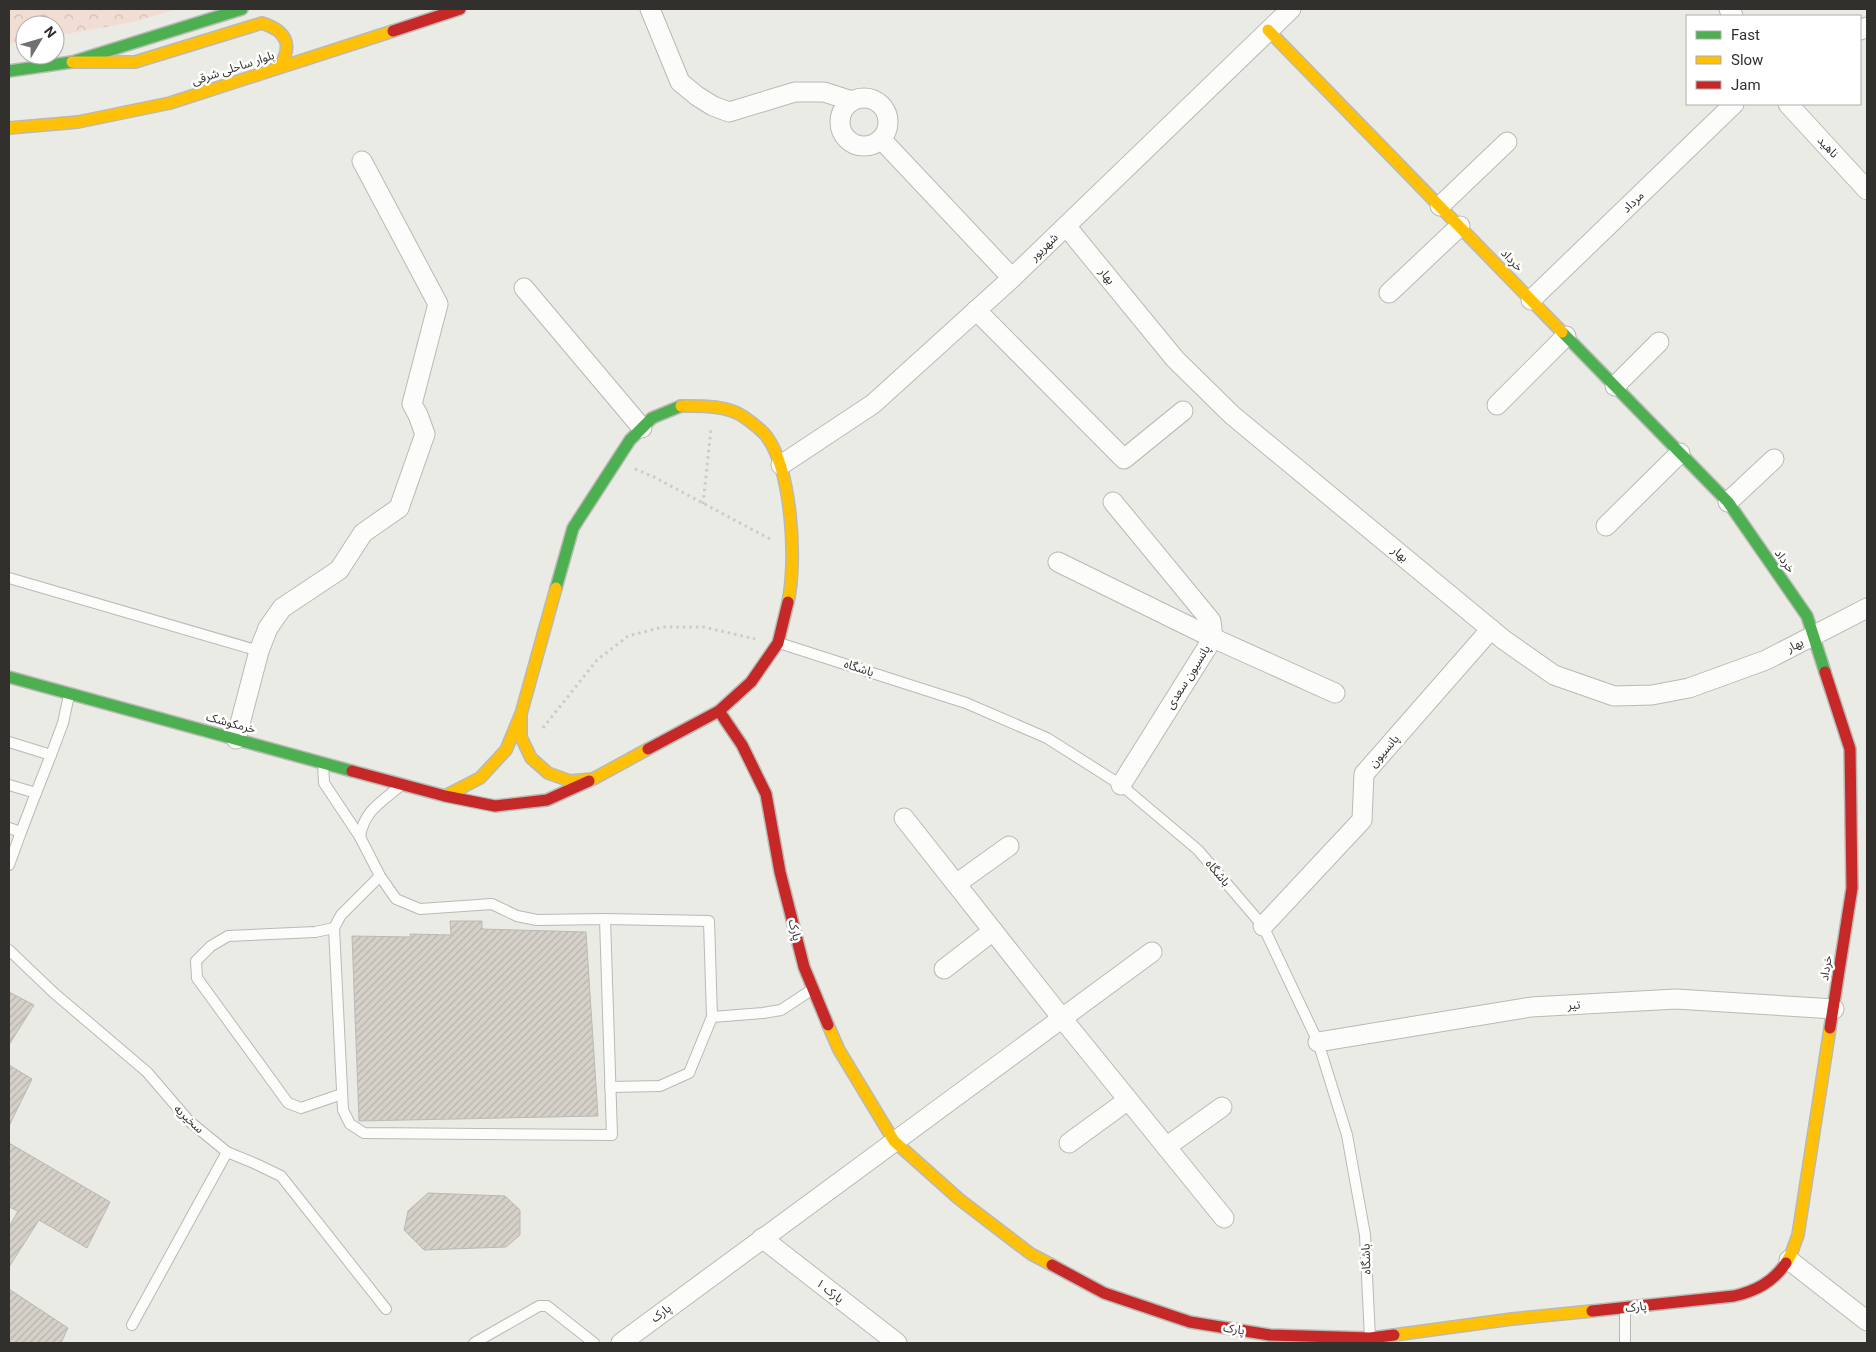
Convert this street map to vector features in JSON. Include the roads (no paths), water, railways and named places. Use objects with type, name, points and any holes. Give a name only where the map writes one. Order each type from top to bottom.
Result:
[{"type":"street","points":[[72,62],[242,9]]},
{"type":"street","name":"بلوار ساحلی شرقی","points":[[9,128],[78,122],[170,103],[460,9]]},
{"type":"street","points":[[650,9],[680,82],[713,106],[729,112],[795,92],[824,92],[852,101]]},
{"type":"street","name":"شهریور","points":[[781,465],[873,404],[1012,278],[1291,9]]},
{"type":"street","points":[[9,71],[72,62],[135,62],[262,23],[272,25],[280,31],[286,40],[288,50],[285,60],[278,68]]},
{"type":"street","name":"خرداد","points":[[1268,30],[1728,502],[1807,616],[1850,749],[1859,783],[1860,888],[1834,1009],[1798,1235],[1789,1260],[1772,1280]]},
{"type":"street","points":[[859,98],[874,100],[886,111],[888,126],[886,134],[875,145],[858,146],[851,143],[840,130],[839,122],[846,106],[852,101],[859,98]]},
{"type":"street","name":"مرداد","points":[[1531,300],[1733,105]]},
{"type":"street","name":"ناهید","points":[[1789,105],[1867,190]]},
{"type":"street","points":[[882,140],[1012,278]]},
{"type":"street","points":[[1440,206],[1506,142]]},
{"type":"street","points":[[236,739],[268,628],[282,608],[339,570],[363,533],[399,508],[425,434],[412,404],[438,304],[362,161]]},
{"type":"street","name":"بهار","points":[[1066,226],[1175,359],[1232,415],[1491,629],[1554,675],[1614,696],[1652,695],[1689,688],[1766,660],[1867,608]]},
{"type":"street","points":[[1389,293],[1460,226]]},
{"type":"street","points":[[524,288],[642,428]]},
{"type":"street","points":[[976,310],[1124,459],[1183,411]]},
{"type":"street","points":[[1497,406],[1566,336]]},
{"type":"street","points":[[1615,386],[1659,342]]},
{"type":"street","points":[[445,796],[480,778],[506,750],[521,714],[573,528],[630,440],[652,418],[681,406],[713,406],[742,416],[766,437],[781,465],[792,528],[790,591],[778,643]]},
{"type":"street","points":[[1606,526],[1680,453]]},
{"type":"street","points":[[1728,502],[1774,459]]},
{"type":"street","name":"پانسیون سعدی","points":[[1113,502],[1211,621],[1213,638],[1121,785]]},
{"type":"street","points":[[1058,562],[1213,638],[1335,693]]},
{"type":"street","name":"پانسیون","points":[[1263,926],[1362,820],[1364,774],[1491,629]]},
{"type":"street","name":"خرمکوشک","points":[[9,677],[445,796],[496,806],[546,800],[593,779],[719,711],[751,682],[778,643]]},
{"type":"street","name":"پارک","points":[[719,711],[742,745],[766,794],[780,872],[804,967],[839,1050],[894,1141],[959,1199],[1032,1254],[1104,1293],[1190,1322],[1270,1335],[1370,1341],[1512,1319],[1732,1297],[1750,1293],[1772,1280]]},
{"type":"street","points":[[521,714],[521,737],[532,758],[548,774],[570,781],[593,779]]},
{"type":"street","points":[[904,818],[1061,1017],[1224,1218]]},
{"type":"street","points":[[956,884],[1009,846]]},
{"type":"street","points":[[944,970],[993,931]]},
{"type":"street","name":"پارک","points":[[621,1343],[1061,1017],[1152,952]]},
{"type":"street","name":"تیر","points":[[1318,1042],[1531,1007],[1676,999],[1834,1009]]},
{"type":"street","points":[[1069,1143],[1128,1100]]},
{"type":"street","points":[[1166,1147],[1222,1107]]},
{"type":"street","name":"پارک ۱","points":[[762,1238],[897,1343]]},
{"type":"street","points":[[1789,1260],[1867,1321]]},
{"type":"lane","points":[[9,578],[260,651]]},
{"type":"lane","name":"باشگاه","points":[[778,643],[966,702],[1047,738],[1121,785],[1198,850],[1263,926],[1318,1042],[1346,1135],[1365,1234],[1370,1341]]},
{"type":"lane","points":[[9,865],[63,723],[70,694]]},
{"type":"lane","points":[[9,742],[51,754]]},
{"type":"lane","points":[[323,762],[324,784],[360,837],[380,876],[396,899],[420,909],[492,904],[517,916],[537,920],[605,919],[709,922],[712,1017],[689,1073],[660,1086],[610,1087]]},
{"type":"lane","points":[[360,837],[362,823],[371,811],[402,784]]},
{"type":"lane","points":[[9,785],[36,794]]},
{"type":"lane","points":[[9,828],[21,832]]},
{"type":"lane","points":[[380,876],[341,915],[334,928],[343,1110],[350,1124],[364,1133],[612,1134],[605,919]]},
{"type":"lane","points":[[334,928],[315,932],[228,936],[211,946],[196,961],[196,978],[288,1103],[301,1108],[342,1094]]},
{"type":"lane","name":"سخیریه","points":[[9,950],[54,993],[147,1072],[189,1121],[227,1152],[281,1176],[386,1309]]},
{"type":"lane","points":[[712,1017],[781,1010],[814,989]]},
{"type":"lane","points":[[132,1325],[227,1152]]},
{"type":"lane","points":[[474,1343],[538,1306],[547,1306],[594,1343]]},
{"type":"lane","points":[[1625,1308],[1625,1343]]}]
